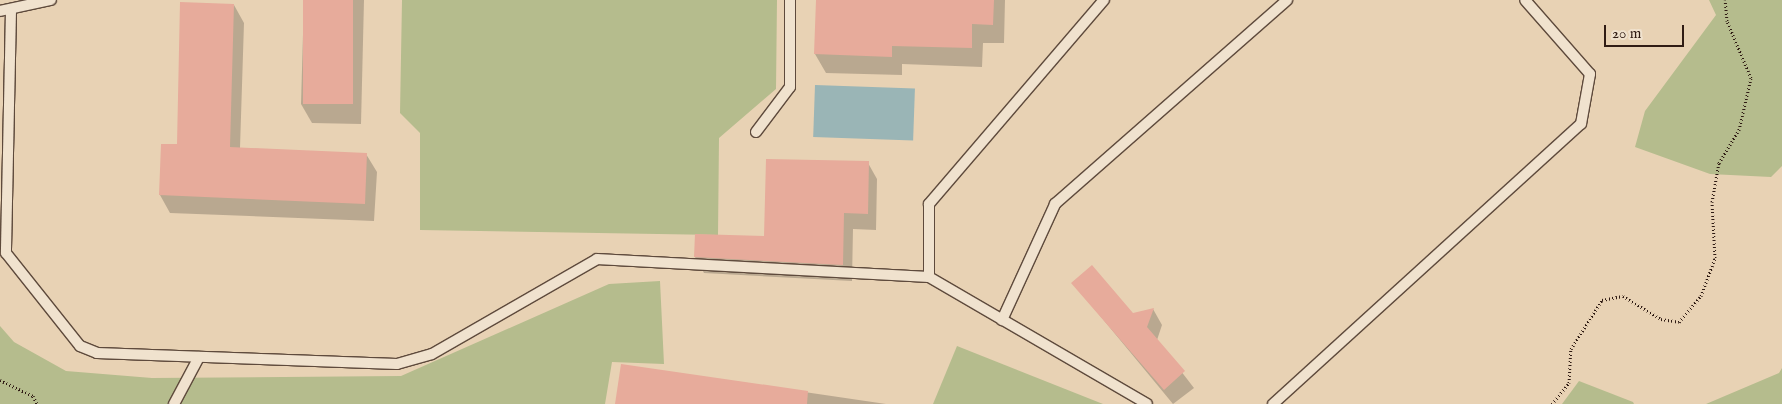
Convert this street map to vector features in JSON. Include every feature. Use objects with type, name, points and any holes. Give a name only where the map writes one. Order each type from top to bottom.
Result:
[{"type":"lane","points":[[51,0],[5,10],[6,253],[80,346],[97,353],[397,364],[432,354],[597,259],[928,278],[1146,404]]},
{"type":"lane","points":[[756,132],[790,87],[790,0]]},
{"type":"lane","points":[[928,278],[929,204],[1104,0]]},
{"type":"lane","points":[[1002,320],[1055,204],[1287,0]]},
{"type":"lane","points":[[1273,404],[1581,124],[1590,74],[1525,0]]},
{"type":"lane","points":[[174,404],[200,357]]},
{"type":"path","points":[[1552,404],[1569,383],[1571,349],[1602,300],[1623,296],[1662,319],[1680,322],[1701,296],[1714,258],[1712,202],[1719,162],[1739,130],[1751,78],[1728,21],[1725,0]]},
{"type":"path","points":[[0,380],[33,396],[37,404]]},
{"type":"green space","points":[[402,0],[777,0],[776,89],[719,138],[718,235],[420,230],[420,133],[400,113]]},
{"type":"green space","points":[[1709,0],[1782,0],[1782,166],[1771,177],[1710,174],[1635,147],[1645,111],[1716,15]]},
{"type":"green space","points":[[660,281],[664,364],[612,362],[605,404],[0,404],[0,326],[14,342],[66,371],[152,378],[401,376],[609,284]]},
{"type":"green space","points":[[957,346],[1103,404],[933,404]]},
{"type":"green space","points":[[1782,368],[1782,404],[1706,404],[1779,373]]},
{"type":"green space","points":[[1579,381],[1633,402],[1634,404],[1562,404]]},
{"type":"water","points":[[815,85],[915,88],[913,140],[813,137]]},
{"type":"building","points":[[303,0],[353,0],[353,104],[303,104]]},
{"type":"building","points":[[816,0],[994,0],[993,25],[972,24],[972,48],[892,46],[892,57],[814,54]]},
{"type":"building","points":[[180,2],[234,4],[230,147],[367,153],[365,204],[159,195],[161,144],[177,144]]},
{"type":"building","points":[[766,159],[869,161],[868,214],[844,213],[843,265],[694,257],[695,234],[764,236]]},
{"type":"building","points":[[1092,265],[1133,313],[1154,308],[1147,327],[1185,371],[1164,390],[1071,283]]},
{"type":"building","points":[[621,364],[808,391],[807,404],[615,404]]}]
